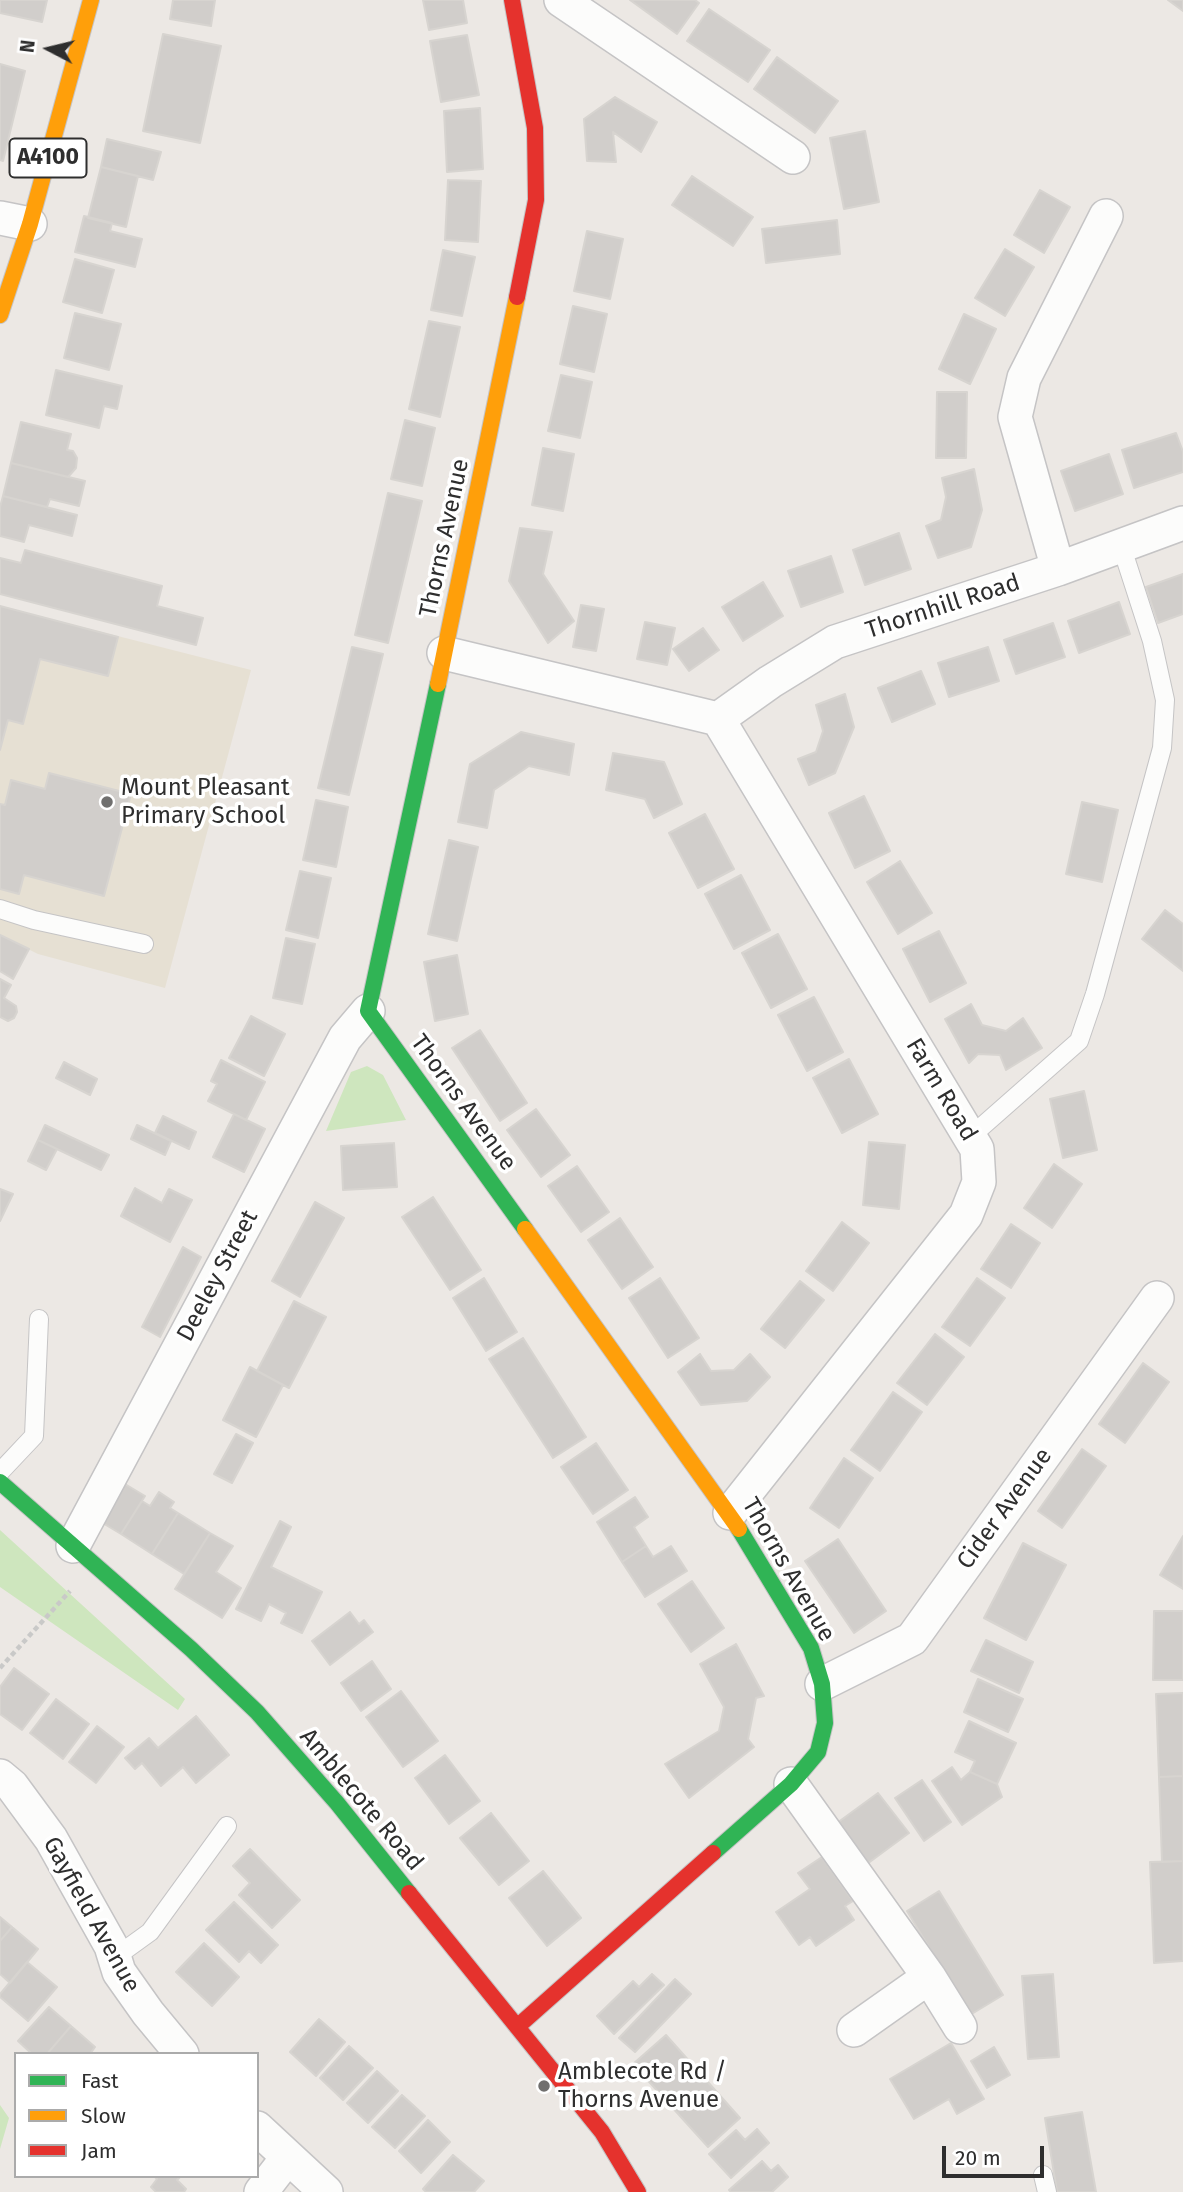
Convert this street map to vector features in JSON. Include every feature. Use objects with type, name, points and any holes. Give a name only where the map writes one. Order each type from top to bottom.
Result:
[{"type":"street","name":"A4100","points":[[0,315],[15,221],[91,0]]},
{"type":"street","name":"Thorns Avenue","points":[[512,0],[535,128],[537,200],[465,562],[368,1011],[730,1513],[811,1648],[822,1684],[825,1723],[818,1752],[791,1784],[517,2027]]},
{"type":"street","points":[[561,0],[793,157]]},
{"type":"street","points":[[1058,569],[1015,417],[1024,378],[1106,216]]},
{"type":"street","name":"Thornhill Road","points":[[718,719],[770,682],[835,642],[1058,569],[1183,523]]},
{"type":"street","points":[[444,653],[718,719]]},
{"type":"street","name":"Farm Road","points":[[718,719],[977,1149],[979,1182],[966,1215],[730,1513]]},
{"type":"street","name":"Deeley Street","points":[[73,1546],[345,1038],[368,1011]]},
{"type":"street","name":"Cider Avenue","points":[[822,1684],[912,1639],[1157,1298]]},
{"type":"street","name":"Amblecote Road","points":[[0,1482],[191,1649],[257,1712],[337,1802],[603,2132],[638,2192]]},
{"type":"street","name":"Gayfield Avenue","points":[[0,1776],[12,1786],[51,1839],[111,1946],[119,1972],[180,2052]]},
{"type":"street","points":[[791,1784],[929,1977],[960,2027]]},
{"type":"street","points":[[854,2030],[929,1977]]},
{"type":"street","points":[[259,2130],[326,2192]]},
{"type":"street","points":[[261,2192],[288,2157]]},
{"type":"lane","points":[[970,1137],[1080,1041],[1162,748],[1165,700],[1152,641],[1121,545]]},
{"type":"lane","points":[[0,909],[34,920],[144,944]]},
{"type":"lane","points":[[0,1472],[34,1436],[39,1319]]},
{"type":"lane","points":[[114,1958],[150,1932],[228,1826]]},
{"type":"path","points":[[0,1668],[72,1588]]},
{"type":"shaded area","name":"Mount Pleasant Primary School","points":[[0,606],[251,670],[165,988],[38,954],[0,935]]},
{"type":"green space","points":[[367,1066],[383,1075],[406,1120],[326,1131],[351,1072]]},
{"type":"green space","points":[[0,1530],[185,1699],[178,1710],[0,1587]]},
{"type":"green space","points":[[0,2105],[9,2118],[0,2149]]},
{"type":"building","points":[[0,0],[47,0],[42,22],[0,13]]},
{"type":"building","points":[[173,0],[215,0],[211,26],[170,19]]},
{"type":"building","points":[[423,0],[463,0],[467,23],[429,30]]},
{"type":"building","points":[[630,0],[695,0],[699,3],[677,34]]},
{"type":"building","points":[[1168,0],[1183,0],[1183,11]]},
{"type":"building","points":[[709,9],[770,50],[748,82],[687,41]]},
{"type":"building","points":[[163,34],[221,46],[200,143],[143,131]]},
{"type":"building","points":[[467,35],[479,95],[441,102],[430,41]]},
{"type":"building","points":[[777,57],[838,101],[815,133],[754,89]]},
{"type":"building","points":[[0,64],[25,71],[3,161],[0,160]]},
{"type":"building","points":[[615,97],[657,122],[641,152],[613,132],[616,162],[587,161],[584,119]]},
{"type":"building","points":[[480,108],[483,169],[447,172],[444,111]]},
{"type":"building","points":[[865,131],[879,202],[844,209],[830,138]]},
{"type":"building","points":[[107,139],[161,152],[153,180],[101,167]]},
{"type":"building","points":[[101,167],[138,176],[126,227],[88,218]]},
{"type":"building","points":[[692,176],[753,217],[733,246],[672,205]]},
{"type":"building","points":[[448,180],[481,181],[478,242],[445,240]]},
{"type":"building","points":[[1040,190],[1070,207],[1044,253],[1014,235]]},
{"type":"building","points":[[84,216],[112,223],[110,231],[142,239],[135,267],[75,252]]},
{"type":"building","points":[[837,220],[840,254],[766,263],[762,229]]},
{"type":"building","points":[[587,231],[623,239],[610,299],[574,291]]},
{"type":"building","points":[[1005,249],[1034,267],[1005,316],[975,298]]},
{"type":"building","points":[[443,250],[475,257],[462,316],[431,310]]},
{"type":"building","points":[[75,259],[114,270],[102,313],[63,302]]},
{"type":"building","points":[[573,306],[607,314],[594,372],[560,364]]},
{"type":"building","points":[[75,313],[121,324],[109,370],[64,358]]},
{"type":"building","points":[[964,314],[996,329],[970,384],[939,369]]},
{"type":"building","points":[[429,321],[460,327],[440,417],[409,409]]},
{"type":"building","points":[[56,370],[122,386],[117,409],[104,406],[99,428],[46,415]]},
{"type":"building","points":[[561,375],[592,382],[580,438],[548,431]]},
{"type":"building","points":[[937,392],[967,392],[966,458],[936,458]]},
{"type":"building","points":[[405,420],[435,428],[422,486],[391,479]]},
{"type":"building","points":[[21,422],[71,434],[67,450],[73,451],[77,458],[76,468],[68,477],[11,463]]},
{"type":"building","points":[[1176,433],[1183,452],[1183,472],[1134,488],[1122,450]]},
{"type":"building","points":[[543,448],[574,454],[563,511],[532,505]]},
{"type":"building","points":[[1109,454],[1123,494],[1075,511],[1061,471]]},
{"type":"building","points":[[11,463],[85,481],[79,506],[50,499],[47,507],[3,496]]},
{"type":"building","points":[[974,469],[982,510],[971,547],[938,558],[926,526],[941,520],[946,497],[942,478]]},
{"type":"building","points":[[388,493],[422,501],[388,643],[355,635]]},
{"type":"building","points":[[3,496],[77,515],[72,536],[29,525],[24,542],[0,536],[0,507]]},
{"type":"building","points":[[520,528],[552,532],[543,574],[574,621],[548,643],[509,581]]},
{"type":"building","points":[[899,533],[911,569],[865,585],[853,550]]},
{"type":"building","points":[[25,550],[162,586],[157,606],[203,618],[196,645],[0,594],[0,558],[21,563]]},
{"type":"building","points":[[831,556],[843,592],[801,607],[788,571]]},
{"type":"building","points":[[1183,574],[1183,614],[1158,623],[1146,587]]},
{"type":"building","points":[[763,582],[783,616],[743,641],[722,607]]},
{"type":"building","points":[[1119,602],[1130,634],[1079,653],[1068,621]]},
{"type":"building","points":[[581,605],[604,609],[596,651],[573,647]]},
{"type":"building","points":[[0,606],[118,637],[108,676],[40,659],[23,724],[8,720],[0,750]]},
{"type":"building","points":[[645,622],[675,628],[667,665],[637,659]]},
{"type":"building","points":[[1053,623],[1065,657],[1016,674],[1004,640]]},
{"type":"building","points":[[703,628],[719,650],[689,671],[673,649]]},
{"type":"building","points":[[352,647],[383,654],[349,795],[318,788]]},
{"type":"building","points":[[988,647],[999,681],[949,697],[938,663]]},
{"type":"building","points":[[921,671],[935,704],[892,722],[878,688]]},
{"type":"building","points":[[845,694],[854,727],[835,773],[809,785],[798,759],[816,752],[823,731],[816,705]]},
{"type":"building","points":[[521,732],[574,744],[569,775],[529,766],[494,790],[487,828],[458,822],[470,764]]},
{"type":"building","points":[[613,753],[664,762],[682,804],[654,818],[645,799],[606,790]]},
{"type":"building","points":[[49,773],[131,794],[104,896],[24,875],[19,894],[0,889],[0,804],[5,805],[11,780],[45,789]]},
{"type":"building","points":[[864,796],[890,851],[855,868],[829,813]]},
{"type":"building","points":[[316,800],[348,807],[336,867],[303,860]]},
{"type":"building","points":[[1082,802],[1118,810],[1102,882],[1066,874]]},
{"type":"building","points":[[705,814],[734,869],[698,888],[669,833]]},
{"type":"building","points":[[449,840],[478,847],[457,941],[428,934]]},
{"type":"building","points":[[900,861],[932,913],[898,934],[867,882]]},
{"type":"building","points":[[300,871],[331,878],[318,938],[286,930]]},
{"type":"building","points":[[741,875],[770,930],[734,949],[705,894]]},
{"type":"building","points":[[1165,910],[1183,924],[1183,971],[1142,939]]},
{"type":"building","points":[[939,931],[966,983],[930,1002],[903,949]]},
{"type":"building","points":[[778,934],[807,989],[771,1008],[742,953]]},
{"type":"building","points":[[0,935],[29,949],[13,979],[0,971]]},
{"type":"building","points":[[286,938],[315,944],[302,1004],[273,998]]},
{"type":"building","points":[[457,955],[468,1014],[435,1021],[424,962]]},
{"type":"building","points":[[0,979],[11,985],[4,998],[16,1006],[14,1018],[8,1021],[0,1017]]},
{"type":"building","points":[[814,997],[843,1052],[807,1071],[778,1015]]},
{"type":"building","points":[[971,1004],[982,1025],[1006,1031],[1023,1018],[1042,1048],[1006,1070],[1000,1055],[978,1054],[969,1063],[945,1019]]},
{"type":"building","points":[[251,1016],[285,1034],[264,1076],[229,1058]]},
{"type":"building","points":[[480,1030],[527,1103],[500,1121],[452,1048]]},
{"type":"building","points":[[849,1059],[878,1114],[842,1133],[813,1078]]},
{"type":"building","points":[[221,1060],[265,1082],[246,1120],[208,1101],[217,1084],[211,1081]]},
{"type":"building","points":[[64,1062],[97,1079],[90,1095],[56,1078]]},
{"type":"building","points":[[1084,1091],[1097,1150],[1063,1158],[1050,1099]]},
{"type":"building","points":[[536,1109],[570,1155],[541,1177],[507,1130]]},
{"type":"building","points":[[234,1114],[265,1129],[244,1172],[213,1157]]},
{"type":"building","points":[[163,1116],[196,1132],[189,1149],[155,1133]]},
{"type":"building","points":[[45,1125],[109,1155],[101,1170],[38,1140]]},
{"type":"building","points":[[137,1125],[171,1141],[165,1155],[131,1139]]},
{"type":"building","points":[[38,1140],[57,1149],[46,1170],[28,1161]]},
{"type":"building","points":[[869,1142],[905,1145],[899,1209],[863,1205]]},
{"type":"building","points":[[394,1143],[397,1187],[343,1190],[341,1146]]},
{"type":"building","points":[[1054,1164],[1082,1184],[1052,1228],[1024,1208]]},
{"type":"building","points":[[577,1166],[609,1212],[581,1232],[548,1186]]},
{"type":"building","points":[[135,1188],[162,1203],[169,1189],[192,1200],[170,1242],[121,1216]]},
{"type":"building","points":[[0,1189],[13,1194],[0,1221]]},
{"type":"building","points":[[433,1197],[481,1270],[450,1290],[402,1217]]},
{"type":"building","points":[[315,1202],[344,1218],[300,1297],[272,1281]]},
{"type":"building","points":[[620,1218],[653,1267],[622,1289],[588,1240]]},
{"type":"building","points":[[842,1222],[869,1243],[833,1291],[806,1271]]},
{"type":"building","points":[[1011,1224],[1040,1243],[1011,1288],[981,1269]]},
{"type":"building","points":[[183,1247],[201,1257],[160,1337],[142,1327]]},
{"type":"building","points":[[484,1278],[517,1332],[486,1351],[453,1298]]},
{"type":"building","points":[[660,1278],[699,1338],[668,1358],[629,1298]]},
{"type":"building","points":[[977,1278],[1005,1298],[970,1346],[942,1327]]},
{"type":"building","points":[[800,1281],[824,1300],[785,1348],[761,1329]]},
{"type":"building","points":[[294,1301],[326,1317],[289,1388],[257,1371]]},
{"type":"building","points":[[935,1334],[964,1357],[927,1405],[897,1383]]},
{"type":"building","points":[[523,1338],[586,1437],[553,1458],[489,1359]]},
{"type":"building","points":[[700,1354],[711,1371],[734,1370],[750,1354],[770,1377],[747,1401],[701,1405],[678,1372]]},
{"type":"building","points":[[1143,1363],[1169,1382],[1125,1443],[1099,1424]]},
{"type":"building","points":[[250,1367],[283,1385],[256,1437],[223,1420]]},
{"type":"building","points":[[893,1392],[922,1412],[880,1471],[851,1450]]},
{"type":"building","points":[[236,1434],[253,1443],[232,1483],[214,1474]]},
{"type":"building","points":[[596,1443],[628,1490],[593,1514],[561,1467]]},
{"type":"building","points":[[1082,1449],[1106,1466],[1062,1528],[1038,1511]]},
{"type":"building","points":[[844,1458],[873,1478],[839,1528],[810,1508]]},
{"type":"building","points":[[125,1484],[145,1496],[121,1534],[101,1522]]},
{"type":"building","points":[[159,1492],[174,1502],[170,1508],[178,1513],[152,1554],[121,1534],[142,1501],[150,1506]]},
{"type":"building","points":[[635,1497],[648,1517],[634,1527],[646,1546],[622,1562],[597,1522]]},
{"type":"building","points":[[178,1513],[210,1533],[184,1574],[152,1554]]},
{"type":"building","points":[[280,1521],[291,1527],[271,1567],[322,1592],[302,1633],[281,1623],[286,1613],[269,1604],[261,1621],[236,1609]]},
{"type":"building","points":[[210,1533],[233,1546],[216,1572],[241,1588],[222,1618],[175,1589]]},
{"type":"building","points":[[1183,1536],[1183,1589],[1160,1575]]},
{"type":"building","points":[[838,1539],[886,1611],[854,1633],[805,1561]]},
{"type":"building","points":[[1023,1543],[1066,1565],[1026,1640],[984,1618]]},
{"type":"building","points":[[646,1546],[653,1557],[671,1546],[687,1571],[645,1597],[622,1562]]},
{"type":"building","points":[[692,1581],[724,1628],[691,1652],[658,1604]]},
{"type":"building","points":[[1154,1611],[1183,1611],[1183,1680],[1153,1680]]},
{"type":"building","points":[[350,1612],[359,1624],[364,1620],[373,1632],[330,1665],[312,1641]]},
{"type":"building","points":[[986,1640],[1033,1662],[1019,1693],[971,1671]]},
{"type":"building","points":[[736,1644],[764,1696],[756,1698],[748,1739],[754,1747],[689,1798],[665,1764],[719,1731],[724,1707],[700,1664]]},
{"type":"building","points":[[372,1661],[391,1689],[361,1711],[341,1683]]},
{"type":"building","points":[[14,1668],[49,1694],[22,1730],[0,1714],[0,1687]]},
{"type":"building","points":[[978,1679],[1023,1699],[1008,1732],[964,1712]]},
{"type":"building","points":[[401,1691],[438,1741],[403,1767],[366,1717]]},
{"type":"building","points":[[1183,1693],[1183,1776],[1159,1777],[1156,1694]]},
{"type":"building","points":[[56,1699],[89,1724],[63,1759],[30,1733]]},
{"type":"building","points":[[196,1716],[229,1755],[196,1783],[183,1767],[161,1786],[142,1763],[135,1769],[125,1758],[149,1738],[158,1748]]},
{"type":"building","points":[[969,1721],[1016,1743],[997,1784],[970,1772],[975,1761],[955,1752]]},
{"type":"building","points":[[97,1726],[124,1747],[96,1783],[69,1762]]},
{"type":"building","points":[[445,1755],[480,1801],[449,1824],[415,1778]]},
{"type":"building","points":[[952,1767],[961,1780],[970,1772],[997,1784],[1002,1797],[962,1825],[932,1781]]},
{"type":"building","points":[[1183,1776],[1183,1861],[1162,1862],[1159,1777]]},
{"type":"building","points":[[922,1780],[951,1822],[924,1841],[895,1798]]},
{"type":"building","points":[[878,1793],[909,1833],[867,1864],[837,1823]]},
{"type":"building","points":[[491,1813],[529,1861],[499,1885],[460,1838]]},
{"type":"building","points":[[250,1849],[300,1900],[272,1928],[239,1895],[250,1883],[233,1866]]},
{"type":"building","points":[[822,1857],[853,1901],[845,1906],[854,1920],[816,1946],[810,1937],[799,1945],[776,1912],[810,1889],[798,1873]]},
{"type":"building","points":[[1183,1861],[1183,1961],[1154,1963],[1150,1862]]},
{"type":"building","points":[[543,1871],[581,1918],[547,1946],[509,1898]]},
{"type":"building","points":[[939,1891],[1003,1995],[970,2015],[907,1911]]},
{"type":"building","points":[[234,1902],[278,1945],[261,1963],[249,1951],[239,1962],[206,1930]]},
{"type":"building","points":[[0,1917],[12,1927],[0,1941]]},
{"type":"building","points":[[12,1927],[38,1949],[10,1983],[0,1974],[0,1941]]},
{"type":"building","points":[[204,1943],[239,1977],[212,2006],[176,1972]]},
{"type":"building","points":[[27,1962],[57,1987],[28,2021],[0,1997]]},
{"type":"building","points":[[652,1974],[664,1985],[614,2034],[597,2016],[633,1981],[639,1987]]},
{"type":"building","points":[[1053,1974],[1059,2057],[1028,2059],[1022,1976]]},
{"type":"building","points":[[675,1979],[691,1994],[635,2052],[619,2038]]},
{"type":"building","points":[[49,2007],[71,2026],[49,2052],[30,2052],[18,2041]]},
{"type":"building","points":[[319,2019],[345,2042],[316,2076],[290,2052]]},
{"type":"building","points":[[71,2026],[95,2047],[91,2052],[49,2052]]},
{"type":"building","points":[[666,2035],[740,2118],[708,2147],[633,2064]]},
{"type":"building","points":[[951,2043],[984,2099],[957,2114],[949,2099],[914,2119],[890,2079]]},
{"type":"building","points":[[349,2046],[373,2068],[343,2100],[320,2078]]},
{"type":"building","points":[[994,2047],[1010,2075],[987,2088],[971,2061]]},
{"type":"building","points":[[377,2071],[398,2091],[368,2123],[347,2103]]},
{"type":"building","points":[[402,2095],[425,2116],[395,2148],[372,2127]]},
{"type":"building","points":[[1082,2112],[1096,2192],[1057,2192],[1045,2118]]},
{"type":"building","points":[[428,2120],[450,2142],[421,2173],[399,2151]]},
{"type":"building","points":[[757,2129],[769,2143],[731,2178],[709,2154],[736,2130],[745,2140]]},
{"type":"building","points":[[453,2155],[484,2181],[474,2192],[426,2192],[423,2189]]},
{"type":"building","points":[[762,2161],[771,2171],[778,2165],[788,2177],[772,2192],[729,2190]]},
{"type":"building","points":[[179,2178],[177,2180],[186,2189],[184,2192],[156,2192],[151,2187],[157,2179]]},
{"type":"traffic: fast","points":[[438,684],[368,1011],[525,1229]]},
{"type":"traffic: fast","points":[[0,1482],[191,1649],[257,1712],[337,1803],[409,1893]]},
{"type":"traffic: fast","points":[[713,1853],[791,1784],[818,1752],[825,1723],[822,1684],[811,1648],[739,1529]]},
{"type":"traffic: slow","points":[[0,315],[30,224],[91,0]]},
{"type":"traffic: slow","points":[[438,684],[517,297]]},
{"type":"traffic: slow","points":[[525,1229],[739,1529]]},
{"type":"traffic: jam","points":[[512,0],[535,128],[536,200],[517,297]]},
{"type":"traffic: jam","points":[[517,2027],[713,1853]]},
{"type":"traffic: jam","points":[[409,1893],[602,2132],[638,2192]]},
{"type":"place","name":"Mount Pleasant Primary School","points":[[107,802]]},
{"type":"place","name":"Amblecote Rd / Thorns Avenue","points":[[544,2086]]}]
